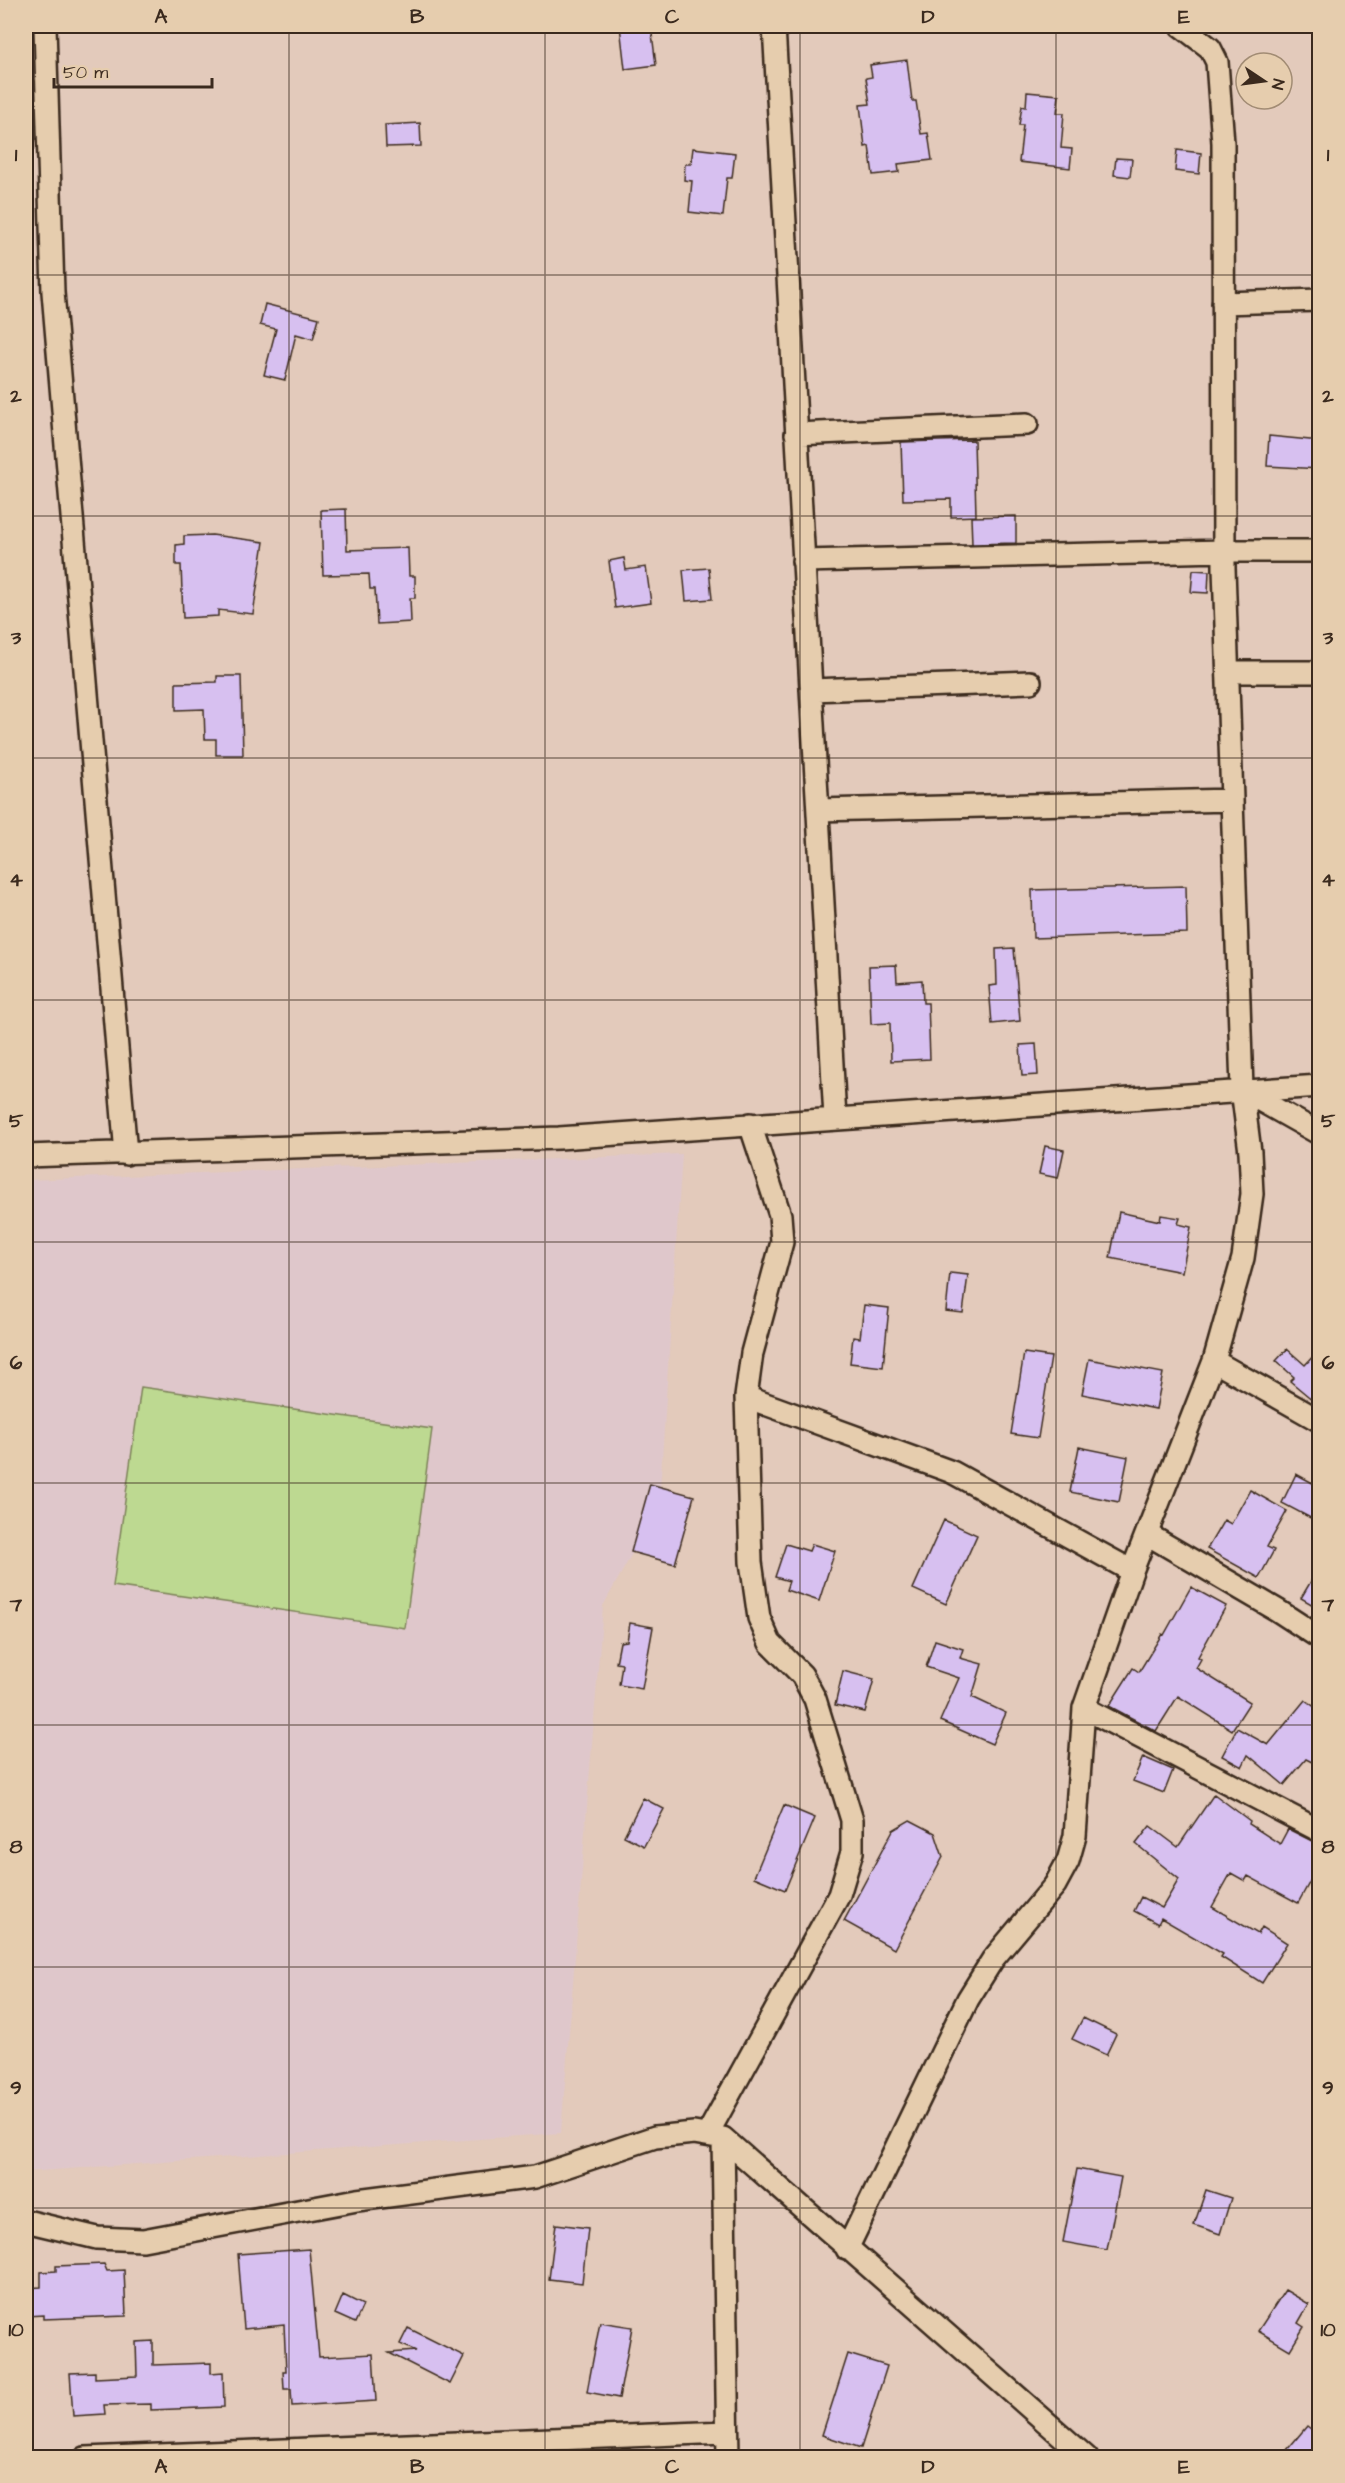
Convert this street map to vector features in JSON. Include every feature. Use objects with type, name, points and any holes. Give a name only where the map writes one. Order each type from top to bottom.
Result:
[{"type":"street","points":[[45,26],[53,292],[126,1154]]},
{"type":"street","points":[[774,26],[835,1118]]},
{"type":"street","points":[[847,2249],[968,1999],[993,1959],[1055,1885],[1068,1861],[1075,1836],[1084,1708],[1132,1571],[1214,1360],[1243,1258],[1252,1194],[1250,1152],[1242,1089],[1227,672],[1224,551],[1223,143],[1217,62],[1210,48],[1181,26]]},
{"type":"street","points":[[1223,303],[1320,300]]},
{"type":"street","points":[[796,434],[1027,424]]},
{"type":"street","points":[[803,561],[1224,551],[1320,551]]},
{"type":"street","points":[[1227,672],[1320,672]]},
{"type":"street","points":[[811,690],[1030,682]]},
{"type":"street","points":[[818,810],[1232,800]]},
{"type":"street","points":[[26,1156],[559,1138],[1242,1089],[1320,1086]]},
{"type":"street","points":[[1242,1089],[1320,1134]]},
{"type":"street","points":[[728,2457],[715,2137],[839,1895],[852,1852],[852,1820],[816,1699],[802,1675],[770,1643],[759,1618],[751,1562],[746,1397],[752,1353],[782,1242],[780,1215],[750,1124]]},
{"type":"street","points":[[1214,1360],[1320,1421]]},
{"type":"street","points":[[746,1397],[952,1472],[1132,1571]]},
{"type":"street","points":[[1147,1534],[1277,1610],[1320,1638]]},
{"type":"street","points":[[1084,1708],[1320,1831]]},
{"type":"street","points":[[26,2221],[97,2238],[143,2240],[357,2200],[535,2177],[655,2137],[694,2133],[715,2137],[847,2249],[1083,2456]]},
{"type":"street","points":[[84,2457],[726,2432]]},
{"type":"shaded area","points":[[682,1154],[659,1505],[603,1606],[561,2133],[26,2172],[26,1180]]},
{"type":"green space","points":[[141,1387],[432,1429],[405,1628],[113,1586]]},
{"type":"building","points":[[620,26],[651,26],[656,65],[625,69]]},
{"type":"building","points":[[907,60],[912,101],[916,101],[921,134],[928,133],[932,160],[898,164],[899,172],[873,175],[869,146],[865,147],[860,105],[870,104],[866,78],[872,77],[870,65]]},
{"type":"building","points":[[1027,92],[1059,95],[1057,113],[1064,113],[1061,148],[1072,149],[1070,168],[1019,162],[1023,125],[1019,125],[1022,106],[1026,107]]},
{"type":"building","points":[[420,123],[421,146],[386,147],[385,125]]},
{"type":"building","points":[[693,148],[735,153],[732,178],[727,178],[723,216],[689,212],[692,181],[684,180],[685,164],[691,164]]},
{"type":"building","points":[[1177,150],[1201,153],[1199,174],[1175,171]]},
{"type":"building","points":[[1116,158],[1132,159],[1130,177],[1114,175]]},
{"type":"building","points":[[265,304],[319,318],[313,339],[296,334],[285,380],[264,375],[276,329],[260,325]]},
{"type":"building","points":[[1269,436],[1320,441],[1320,469],[1267,466]]},
{"type":"building","points":[[974,440],[976,516],[951,517],[951,499],[903,500],[901,442]]},
{"type":"building","points":[[346,509],[347,550],[408,548],[409,576],[415,576],[415,598],[410,598],[411,622],[377,624],[375,589],[370,589],[369,574],[323,575],[321,510]]},
{"type":"building","points":[[1016,516],[1016,543],[972,544],[971,517]]},
{"type":"building","points":[[212,535],[264,542],[253,614],[218,610],[218,616],[183,618],[181,565],[176,565],[176,545],[184,544],[184,536]]},
{"type":"building","points":[[624,558],[626,570],[646,567],[651,603],[615,608],[609,561]]},
{"type":"building","points":[[709,568],[712,599],[686,601],[683,570]]},
{"type":"building","points":[[1193,570],[1209,571],[1208,593],[1191,592]]},
{"type":"building","points":[[217,676],[241,676],[243,755],[216,755],[216,739],[205,739],[204,709],[176,710],[176,683],[217,682]]},
{"type":"building","points":[[1186,886],[1187,933],[1033,938],[1032,890]]},
{"type":"building","points":[[1014,948],[1020,1021],[992,1024],[989,986],[997,985],[996,949]]},
{"type":"building","points":[[896,965],[897,982],[922,980],[923,1003],[928,1003],[930,1059],[891,1061],[890,1023],[871,1024],[869,966]]},
{"type":"building","points":[[1036,1044],[1038,1075],[1022,1076],[1020,1045]]},
{"type":"building","points":[[1045,1146],[1064,1150],[1058,1178],[1039,1174]]},
{"type":"building","points":[[1119,1212],[1160,1221],[1161,1215],[1180,1218],[1178,1224],[1191,1227],[1182,1272],[1110,1258]]},
{"type":"building","points":[[950,1273],[968,1275],[963,1313],[946,1311]]},
{"type":"building","points":[[864,1305],[889,1308],[883,1367],[850,1363],[853,1337],[860,1338]]},
{"type":"building","points":[[1287,1349],[1305,1365],[1320,1349],[1320,1406],[1290,1381],[1294,1377],[1276,1361]]},
{"type":"building","points":[[1024,1353],[1051,1357],[1038,1438],[1011,1434]]},
{"type":"building","points":[[1089,1359],[1163,1373],[1156,1409],[1082,1394]]},
{"type":"building","points":[[1079,1447],[1128,1457],[1119,1502],[1070,1492]]},
{"type":"building","points":[[1296,1474],[1320,1487],[1320,1523],[1282,1503]]},
{"type":"building","points":[[650,1484],[694,1496],[675,1564],[631,1552]]},
{"type":"building","points":[[1250,1490],[1287,1511],[1267,1547],[1274,1550],[1259,1578],[1207,1549],[1224,1520],[1231,1524]]},
{"type":"building","points":[[944,1520],[977,1535],[946,1604],[913,1589]]},
{"type":"building","points":[[786,1544],[809,1551],[812,1544],[835,1551],[819,1601],[786,1590],[789,1581],[775,1577]]},
{"type":"building","points":[[1320,1566],[1320,1609],[1301,1598]]},
{"type":"building","points":[[1191,1587],[1226,1606],[1198,1657],[1201,1659],[1196,1668],[1250,1702],[1232,1730],[1178,1696],[1156,1731],[1109,1706],[1133,1668],[1139,1672],[1162,1634],[1164,1635]]},
{"type":"building","points":[[630,1623],[653,1627],[642,1689],[619,1685],[622,1664],[616,1663],[620,1642],[627,1641]]},
{"type":"building","points":[[935,1640],[963,1649],[960,1658],[982,1664],[972,1697],[1006,1713],[992,1744],[940,1721],[959,1678],[926,1667]]},
{"type":"building","points":[[843,1671],[874,1679],[865,1712],[835,1705]]},
{"type":"building","points":[[1305,1700],[1320,1711],[1320,1766],[1306,1759],[1284,1785],[1248,1755],[1242,1767],[1222,1756],[1237,1728],[1268,1745]]},
{"type":"building","points":[[1143,1757],[1173,1770],[1164,1793],[1133,1781]]},
{"type":"building","points":[[1214,1794],[1250,1821],[1249,1824],[1280,1844],[1288,1829],[1320,1845],[1320,1863],[1298,1903],[1248,1876],[1245,1881],[1231,1873],[1212,1907],[1258,1934],[1262,1927],[1287,1943],[1262,1983],[1221,1957],[1223,1954],[1161,1918],[1158,1924],[1134,1911],[1141,1897],[1162,1908],[1179,1879],[1136,1844],[1150,1826],[1178,1847]]},
{"type":"building","points":[[643,1798],[664,1809],[644,1846],[624,1836]]},
{"type":"building","points":[[784,1805],[815,1818],[785,1890],[754,1877]]},
{"type":"building","points":[[910,1820],[935,1833],[943,1857],[894,1949],[844,1921],[893,1830]]},
{"type":"building","points":[[1083,2018],[1116,2034],[1106,2055],[1072,2039]]},
{"type":"building","points":[[1077,2169],[1121,2177],[1107,2250],[1063,2242]]},
{"type":"building","points":[[1206,2190],[1231,2198],[1220,2234],[1194,2225]]},
{"type":"building","points":[[556,2224],[588,2228],[582,2283],[549,2279]]},
{"type":"building","points":[[309,2249],[319,2357],[373,2354],[376,2401],[292,2406],[291,2389],[284,2389],[283,2371],[286,2371],[284,2325],[244,2329],[238,2254]]},
{"type":"building","points":[[104,2264],[107,2271],[124,2270],[126,2316],[43,2319],[43,2315],[26,2316],[26,2288],[41,2287],[41,2272],[56,2271],[56,2266]]},
{"type":"building","points":[[1285,2290],[1309,2304],[1298,2323],[1304,2327],[1290,2350],[1258,2331]]},
{"type":"building","points":[[343,2295],[363,2305],[355,2323],[335,2314]]},
{"type":"building","points":[[600,2322],[632,2327],[619,2398],[587,2392]]},
{"type":"building","points":[[408,2328],[464,2356],[450,2384],[389,2353],[416,2351],[400,2344]]},
{"type":"building","points":[[153,2341],[153,2365],[211,2363],[211,2373],[223,2372],[224,2407],[151,2410],[151,2404],[104,2405],[105,2414],[73,2416],[70,2373],[95,2372],[95,2378],[137,2376],[136,2342]]},
{"type":"building","points":[[848,2354],[887,2366],[861,2448],[822,2435]]},
{"type":"building","points":[[1307,2426],[1320,2436],[1320,2457],[1295,2457],[1287,2450]]}]
